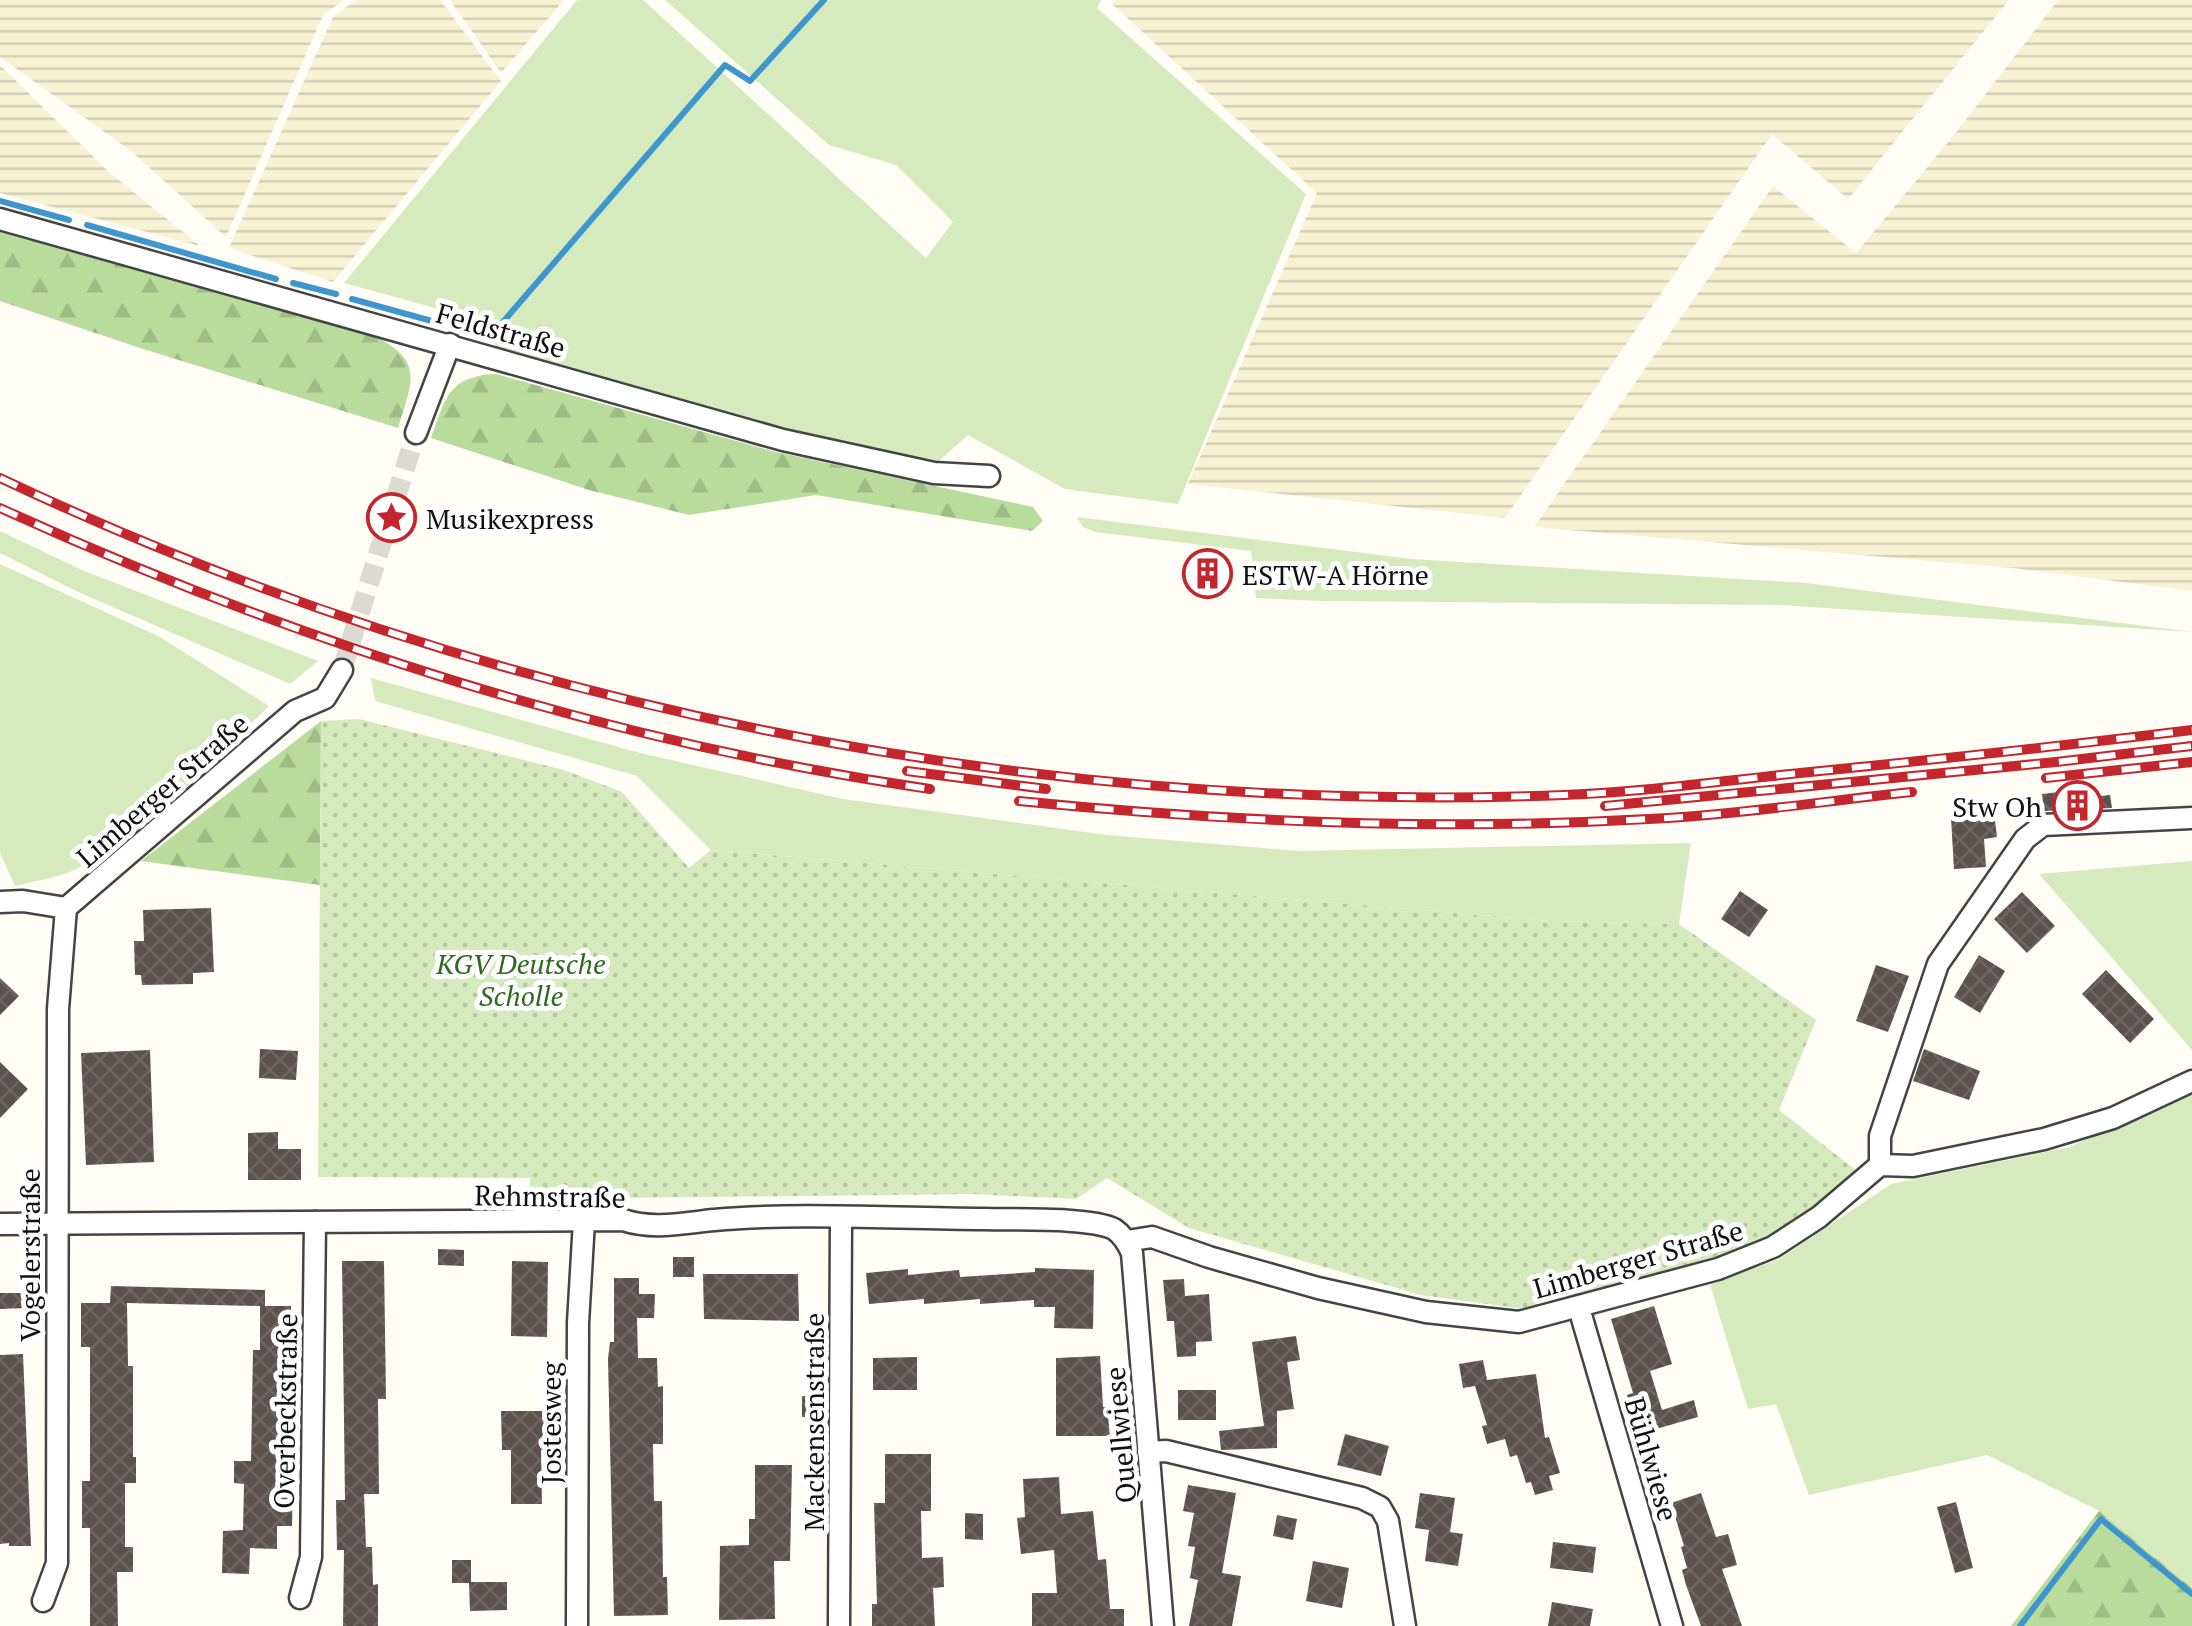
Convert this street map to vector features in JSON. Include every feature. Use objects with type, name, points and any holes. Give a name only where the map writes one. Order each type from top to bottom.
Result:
[{"type":"street","name":"Feldstraße","points":[[0,220],[782,440],[934,473],[989,476]]},
{"type":"street","points":[[416,433],[450,344]]},
{"type":"street","name":"Limberger Straße","points":[[66,908],[296,712],[325,698],[342,670]]},
{"type":"street","points":[[2192,818],[2043,825],[2025,840],[1938,964],[1880,1136],[1880,1164],[1913,1166],[2044,1139],[2114,1118],[2192,1081]]},
{"type":"street","points":[[0,902],[22,900],[66,908]]},
{"type":"street","name":"Vogelerstraße","points":[[42,1601],[57,1563],[58,1009],[66,908]]},
{"type":"street","name":"Limberger Straße","points":[[1099,1225],[1114,1230],[1127,1241],[1152,1236],[1209,1257],[1318,1288],[1426,1312],[1520,1322],[1718,1269],[1772,1248],[1820,1217],[1880,1164]]},
{"type":"street","name":"Rehmstraße","points":[[0,1224],[623,1220],[663,1225],[713,1220],[841,1218],[1031,1220],[1099,1225]]},
{"type":"street","name":"Mackensenstraße","points":[[839,1626],[841,1218]]},
{"type":"street","name":"Jostesweg","points":[[577,1626],[578,1323],[584,1220]]},
{"type":"street","name":"Overbeckstraße","points":[[300,1598],[311,1557],[315,1222]]},
{"type":"street","name":"Quellwiese","points":[[1127,1241],[1133,1265],[1163,1626]]},
{"type":"street","name":"Bühlwiese","points":[[1579,1308],[1672,1626]]},
{"type":"street","points":[[1148,1452],[1166,1451],[1362,1498],[1380,1508],[1388,1521],[1406,1626]]},
{"type":"shaded area","points":[[0,0],[344,0],[323,15],[226,237],[131,151],[0,57]]},
{"type":"shaded area","points":[[356,0],[440,0],[501,81],[333,282],[229,248],[333,17]]},
{"type":"shaded area","points":[[450,0],[564,0],[501,73]]},
{"type":"shaded area","points":[[1114,0],[2009,0],[1848,199],[1772,134],[1505,518],[1188,484],[1317,193],[1112,4]]},
{"type":"shaded area","points":[[2058,0],[2192,0],[2192,591],[2013,568],[1534,527],[1773,186],[1856,253]]},
{"type":"shaded area","points":[[0,65],[109,172],[200,246],[0,193]]},
{"type":"green space","points":[[577,0],[643,0],[926,258],[953,222],[896,165],[829,145],[665,0],[1101,0],[1097,8],[1306,194],[1178,504],[1065,489],[968,435],[934,465],[783,432],[496,347],[486,322],[344,283]]},
{"type":"green space","points":[[0,229],[378,338],[403,356],[411,376],[398,428],[0,301]]},
{"type":"green space","points":[[496,374],[776,452],[1033,507],[1043,521],[1032,531],[816,495],[689,515],[589,490],[431,438],[446,401],[458,385]]},
{"type":"green space","points":[[1077,517],[1412,559],[1806,583],[2192,632],[1780,605],[1256,598],[1251,551],[1095,532],[1083,527]]},
{"type":"green space","points":[[0,531],[84,571],[318,661],[290,684],[76,591],[0,553]]},
{"type":"green space","points":[[0,564],[160,637],[269,706],[177,796],[127,837],[74,870],[15,886],[0,853]]},
{"type":"green space","points":[[371,678],[640,753],[843,799],[1107,835],[1298,851],[1691,843],[1679,924],[1551,921],[711,850],[637,776],[375,701]]},
{"type":"green space","name":"KGV Deutsche Scholle","points":[[359,719],[564,770],[622,792],[689,868],[711,850],[1551,921],[1679,924],[1816,1020],[1779,1110],[1857,1171],[1814,1209],[1753,1247],[1524,1309],[1421,1295],[1189,1228],[1107,1178],[1076,1199],[973,1194],[530,1199],[530,1178],[318,1177],[321,721]]},
{"type":"green space","points":[[321,721],[320,885],[141,861]]},
{"type":"green space","points":[[2192,861],[2192,1050],[2039,874]]},
{"type":"green space","points":[[2192,1088],[2192,1588],[2099,1511],[1987,1455],[1809,1495],[1776,1404],[1748,1409],[1710,1285],[1779,1259],[1891,1184],[2070,1147]]},
{"type":"green space","points":[[2099,1511],[2192,1588],[2192,1626],[2011,1626]]},
{"type":"building","name":"ESTW-A Hörne","points":[[1194,564],[1221,566],[1219,585],[1192,582]]},
{"type":"building","name":"Stw Oh","points":[[2059,792],[2060,800],[2110,795],[2112,808],[2044,811],[2042,794]]},
{"type":"building","points":[[1994,813],[1997,837],[1984,839],[1986,867],[1954,869],[1951,818]]},
{"type":"building","points":[[1740,891],[1768,910],[1749,937],[1721,919]]},
{"type":"building","points":[[2022,892],[2055,926],[2027,953],[1994,919]]},
{"type":"building","points":[[211,908],[214,972],[193,973],[193,984],[142,985],[141,975],[135,975],[134,941],[144,941],[143,910]]},
{"type":"building","points":[[1979,955],[2005,971],[1980,1013],[1954,997]]},
{"type":"building","points":[[1876,965],[1909,976],[1888,1032],[1856,1021]]},
{"type":"building","points":[[2106,970],[2154,1019],[2130,1043],[2082,994]]},
{"type":"building","points":[[0,978],[19,996],[0,1015]]},
{"type":"building","points":[[260,1049],[298,1051],[296,1080],[259,1078]]},
{"type":"building","points":[[1924,1049],[1980,1071],[1969,1100],[1913,1081]]},
{"type":"building","points":[[150,1050],[154,1162],[86,1165],[81,1053]]},
{"type":"building","points":[[0,1062],[28,1089],[0,1118]]},
{"type":"building","points":[[278,1132],[278,1149],[301,1149],[301,1180],[248,1180],[248,1133]]},
{"type":"building","points":[[438,1249],[464,1250],[464,1266],[438,1265]]},
{"type":"building","points":[[673,1257],[694,1257],[694,1277],[673,1277]]},
{"type":"building","points":[[342,1261],[384,1261],[386,1399],[378,1399],[379,1494],[364,1494],[366,1547],[372,1547],[373,1585],[378,1584],[378,1626],[343,1626],[344,1550],[337,1550],[336,1500],[345,1500]]},
{"type":"building","points":[[512,1261],[548,1262],[547,1337],[511,1336]]},
{"type":"building","points":[[1035,1268],[1094,1270],[1093,1329],[1054,1328],[1055,1307],[1034,1307],[1034,1300],[924,1304],[924,1299],[869,1304],[866,1273],[908,1269],[908,1275],[959,1270],[960,1277],[1035,1272]]},
{"type":"building","points":[[703,1274],[798,1274],[799,1321],[704,1319]]},
{"type":"building","points":[[614,1278],[639,1278],[639,1294],[655,1294],[654,1318],[637,1318],[638,1358],[657,1358],[658,1387],[663,1386],[663,1444],[653,1444],[654,1501],[662,1501],[668,1615],[614,1616],[608,1359],[610,1342],[614,1342]]},
{"type":"building","points":[[1184,1279],[1185,1296],[1209,1294],[1212,1341],[1196,1342],[1196,1356],[1177,1357],[1174,1321],[1167,1321],[1163,1280]]},
{"type":"building","points":[[111,1286],[265,1290],[265,1306],[291,1306],[290,1352],[284,1352],[282,1482],[293,1482],[292,1526],[277,1526],[277,1549],[250,1548],[249,1574],[222,1573],[223,1531],[243,1530],[244,1484],[234,1483],[234,1461],[251,1461],[253,1350],[260,1350],[260,1306],[127,1303],[136,1483],[125,1483],[125,1547],[133,1547],[133,1572],[117,1572],[118,1626],[90,1626],[90,1528],[82,1528],[82,1481],[90,1481],[90,1347],[81,1347],[81,1303],[110,1303]]},
{"type":"building","points":[[0,1293],[26,1293],[26,1308],[0,1309]]},
{"type":"building","points":[[1654,1306],[1672,1364],[1650,1371],[1662,1410],[1694,1400],[1698,1417],[1656,1429],[1654,1421],[1636,1426],[1627,1395],[1633,1393],[1611,1319]]},
{"type":"building","points":[[1296,1336],[1300,1360],[1287,1362],[1294,1409],[1277,1411],[1277,1448],[1221,1450],[1219,1431],[1264,1426],[1252,1342]]},
{"type":"building","points":[[23,1354],[31,1546],[9,1546],[0,1544],[0,1355]]},
{"type":"building","points":[[1100,1356],[1103,1407],[1107,1407],[1110,1436],[1056,1436],[1056,1358]]},
{"type":"building","points":[[917,1357],[917,1390],[873,1390],[873,1358]]},
{"type":"building","points":[[1483,1360],[1487,1380],[1536,1374],[1545,1438],[1549,1437],[1560,1473],[1549,1476],[1553,1490],[1535,1495],[1531,1482],[1526,1483],[1517,1455],[1510,1457],[1505,1439],[1487,1444],[1482,1426],[1487,1425],[1475,1386],[1463,1388],[1459,1364]]},
{"type":"building","points":[[1178,1390],[1216,1390],[1216,1420],[1178,1420]]},
{"type":"building","points":[[802,1396],[818,1396],[818,1417],[802,1417]]},
{"type":"building","points":[[501,1411],[546,1411],[546,1450],[541,1450],[542,1504],[511,1504],[511,1450],[502,1450]]},
{"type":"building","points":[[1345,1434],[1389,1446],[1381,1476],[1337,1465]]},
{"type":"building","points":[[885,1454],[931,1454],[931,1511],[921,1511],[922,1558],[943,1557],[944,1587],[933,1588],[935,1626],[872,1626],[872,1604],[877,1604],[874,1503],[885,1503]]},
{"type":"building","points":[[755,1465],[792,1465],[790,1561],[774,1561],[775,1619],[719,1620],[720,1546],[749,1545],[749,1519],[755,1519]]},
{"type":"building","points":[[1059,1477],[1061,1514],[1093,1511],[1098,1560],[1106,1559],[1110,1609],[1124,1609],[1124,1626],[1032,1626],[1032,1593],[1057,1593],[1054,1550],[1021,1554],[1017,1518],[1025,1517],[1023,1479]]},
{"type":"building","points":[[1188,1485],[1236,1493],[1222,1573],[1241,1576],[1232,1626],[1189,1626],[1198,1580],[1190,1578],[1195,1547],[1188,1546],[1194,1513],[1183,1511]]},
{"type":"building","points":[[1420,1493],[1455,1498],[1450,1532],[1463,1534],[1458,1566],[1425,1561],[1429,1530],[1415,1528]]},
{"type":"building","points":[[1701,1493],[1716,1537],[1728,1534],[1737,1565],[1722,1569],[1742,1626],[1701,1626],[1686,1585],[1682,1570],[1687,1568],[1681,1547],[1684,1546],[1671,1503]]},
{"type":"building","points":[[1956,1502],[1973,1568],[1955,1573],[1937,1507]]},
{"type":"building","points":[[965,1513],[983,1514],[983,1540],[965,1539]]},
{"type":"building","points":[[1277,1515],[1297,1519],[1293,1540],[1273,1536]]},
{"type":"building","points":[[1553,1542],[1596,1547],[1593,1573],[1550,1568]]},
{"type":"building","points":[[452,1560],[471,1560],[471,1582],[507,1582],[507,1610],[470,1611],[469,1583],[452,1583]]},
{"type":"building","points":[[1313,1561],[1349,1568],[1342,1608],[1306,1601]]},
{"type":"building","points":[[1552,1602],[1593,1609],[1590,1626],[1548,1626]]},
{"type":"waterway","points":[[461,330],[490,337],[725,65],[750,81],[824,0]]},
{"type":"waterway","points":[[0,201],[69,220]]},
{"type":"waterway","points":[[87,225],[276,279]]},
{"type":"waterway","points":[[293,283],[336,294]]},
{"type":"waterway","points":[[352,299],[439,323]]},
{"type":"waterway","points":[[2020,1626],[2101,1519],[2192,1594]]},
{"type":"tunnel","points":[[342,670],[416,433]]},
{"type":"railway","points":[[0,478],[185,558],[374,627],[567,684],[763,730],[961,764],[1161,786],[1363,797],[1564,795],[1682,786],[2192,730]]},
{"type":"railway","points":[[0,508],[224,602],[455,681],[692,744],[930,789]]},
{"type":"railway","points":[[1605,806],[2192,746]]},
{"type":"railway","points":[[2046,778],[2192,762]]},
{"type":"railway","points":[[907,771],[1046,789]]},
{"type":"railway","points":[[1019,801],[1255,819],[1491,824],[1681,817],[1912,792]]},
{"type":"place","name":"Musikexpress","points":[[391,518]]},
{"type":"place","name":"ESTW-A Hörne","points":[[1207,574]]},
{"type":"place","name":"Stw Oh","points":[[2077,806]]}]
